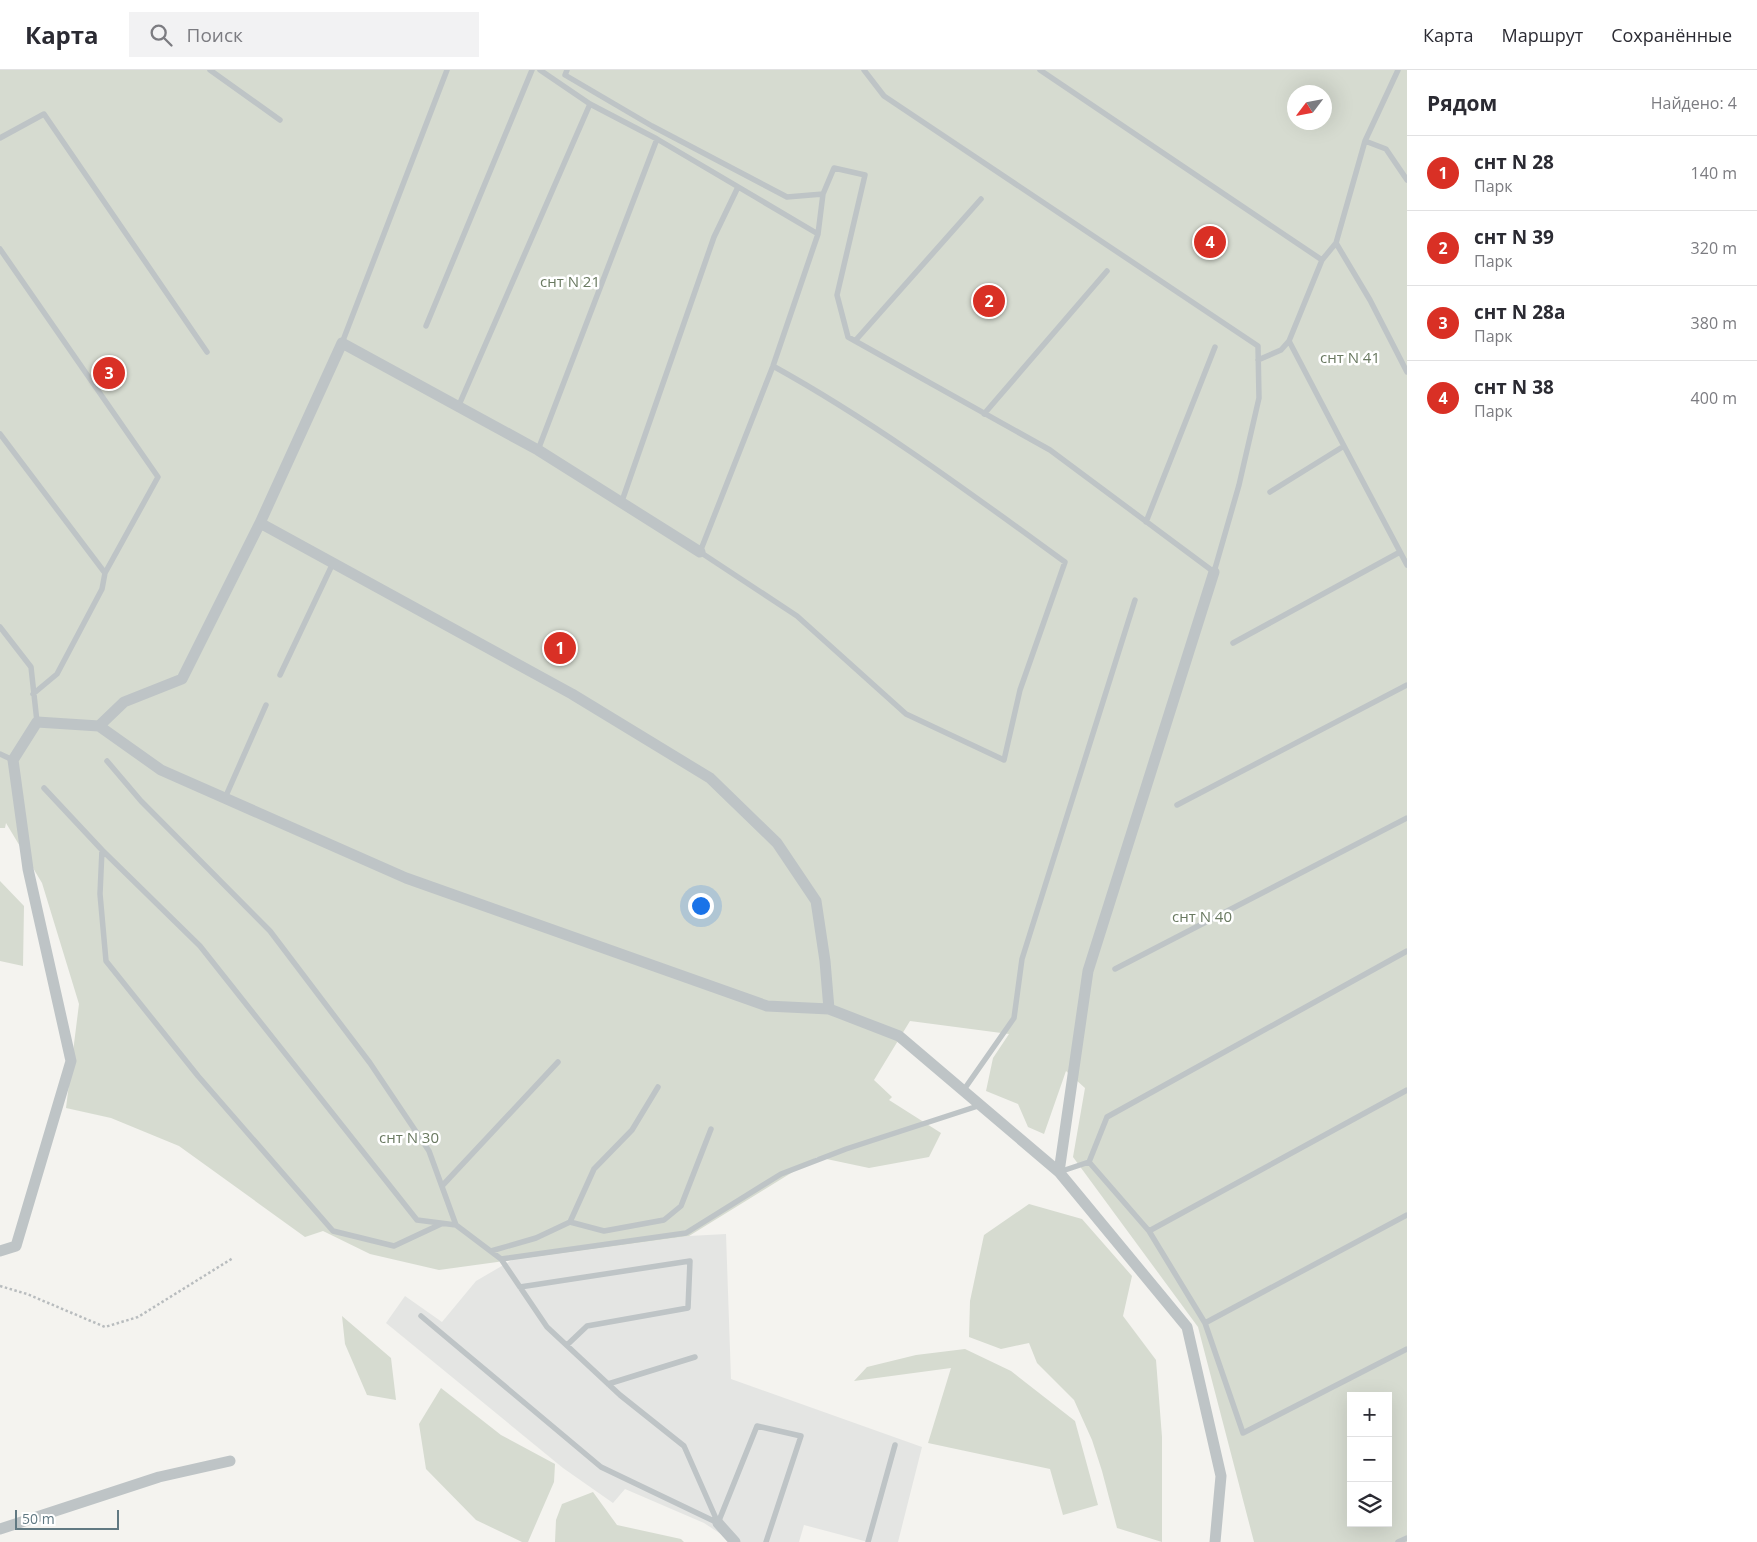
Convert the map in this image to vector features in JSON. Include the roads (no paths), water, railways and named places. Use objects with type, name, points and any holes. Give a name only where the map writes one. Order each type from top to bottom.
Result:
[{"type":"street","points":[[99,726],[124,702],[182,679],[260,523],[342,343],[459,405],[538,450],[622,501],[700,552]]},
{"type":"street","points":[[260,523],[572,694],[710,778],[777,843],[816,901],[826,961],[829,1008]]},
{"type":"street","points":[[1059,1172],[1088,971],[1214,572]]},
{"type":"street","points":[[0,1251],[16,1246],[71,1061],[28,868],[14,760],[37,722],[99,726],[161,770],[406,878],[767,1006],[829,1008],[899,1036],[1059,1172],[1187,1326],[1221,1476],[1215,1542]]},
{"type":"street","points":[[0,1529],[159,1477],[230,1461]]},
{"type":"street","points":[[718,1523],[735,1542]]},
{"type":"lane","points":[[210,70],[280,120]]},
{"type":"lane","points":[[342,343],[447,70]]},
{"type":"lane","points":[[426,326],[532,70]]},
{"type":"lane","points":[[540,70],[590,104],[657,140],[818,234]]},
{"type":"lane","points":[[567,70],[565,75],[652,126],[787,197],[822,194]]},
{"type":"lane","points":[[773,366],[829,397],[942,472],[1065,562],[1020,690],[1004,760],[906,714],[797,616],[700,552],[773,366],[818,234],[822,194],[834,168],[865,174],[837,295],[848,338],[1050,450],[1214,572],[1240,485],[1259,398],[1258,346],[884,96],[864,70]]},
{"type":"lane","points":[[1040,70],[1322,260]]},
{"type":"lane","points":[[1258,360],[1281,350],[1289,341],[1322,260],[1336,243],[1365,141],[1398,70]]},
{"type":"lane","points":[[459,405],[590,104]]},
{"type":"lane","points":[[0,138],[44,114],[207,352]]},
{"type":"lane","points":[[538,450],[657,140]]},
{"type":"lane","points":[[1365,141],[1386,149],[1407,180]]},
{"type":"lane","points":[[622,501],[714,237],[738,187]]},
{"type":"lane","points":[[855,341],[981,199]]},
{"type":"lane","points":[[1336,243],[1370,300],[1407,372]]},
{"type":"lane","points":[[0,248],[158,477],[105,573],[102,589],[57,674],[34,694]]},
{"type":"lane","points":[[984,414],[1107,271]]},
{"type":"lane","points":[[1289,341],[1407,565]]},
{"type":"lane","points":[[1146,522],[1215,347]]},
{"type":"lane","points":[[0,434],[105,573]]},
{"type":"lane","points":[[1270,492],[1344,446]]},
{"type":"lane","points":[[1233,643],[1400,552]]},
{"type":"lane","points":[[280,674],[333,563]]},
{"type":"lane","points":[[963,1091],[1014,1018],[1022,959],[1135,600]]},
{"type":"lane","points":[[0,627],[30,667],[37,722]]},
{"type":"lane","points":[[1177,805],[1407,685]]},
{"type":"lane","points":[[225,798],[266,705]]},
{"type":"lane","points":[[0,754],[14,760]]},
{"type":"lane","points":[[108,761],[141,801],[270,931],[370,1063],[429,1151],[456,1224],[501,1259],[546,1327],[608,1384],[684,1446],[718,1523]]},
{"type":"lane","points":[[44,788],[102,850],[200,946],[417,1220],[456,1224]]},
{"type":"lane","points":[[1115,969],[1407,818]]},
{"type":"lane","points":[[102,850],[100,894],[106,961],[198,1076],[334,1232],[394,1246],[443,1223]]},
{"type":"lane","points":[[1059,1172],[1089,1162],[1107,1117],[1407,951]]},
{"type":"lane","points":[[442,1186],[558,1062]]},
{"type":"lane","points":[[491,1251],[536,1238],[570,1222],[594,1170],[632,1130],[658,1087]]},
{"type":"lane","points":[[1149,1231],[1407,1090]]},
{"type":"lane","points":[[501,1259],[686,1233],[781,1174],[846,1149],[980,1106]]},
{"type":"lane","points":[[570,1222],[604,1231],[664,1220],[681,1206],[711,1129]]},
{"type":"lane","points":[[1089,1162],[1149,1231],[1205,1323],[1243,1433],[1407,1349]]},
{"type":"lane","points":[[1205,1323],[1407,1215]]},
{"type":"lane","points":[[520,1287],[690,1261],[688,1308],[588,1326],[567,1345]]},
{"type":"lane","points":[[421,1316],[601,1467],[718,1523]]},
{"type":"lane","points":[[608,1384],[695,1357]]},
{"type":"lane","points":[[718,1523],[757,1426],[801,1436],[766,1542]]},
{"type":"lane","points":[[868,1542],[896,1444]]},
{"type":"lane","points":[[1398,1542],[1407,1538]]},
{"type":"place","name":"снт N 38","points":[[1210,242]]},
{"type":"place","name":"снт N 39","points":[[989,301]]},
{"type":"place","name":"снт N 28а","points":[[109,373]]},
{"type":"place","name":"снт N 28","points":[[560,648]]},
{"type":"park label","name":"снт N 21","points":[[570,281]]},
{"type":"park label","name":"снт N 41","points":[[1350,357]]},
{"type":"park label","name":"снт N 40","points":[[1202,916]]},
{"type":"park label","name":"снт N 30","points":[[409,1137]]}]
